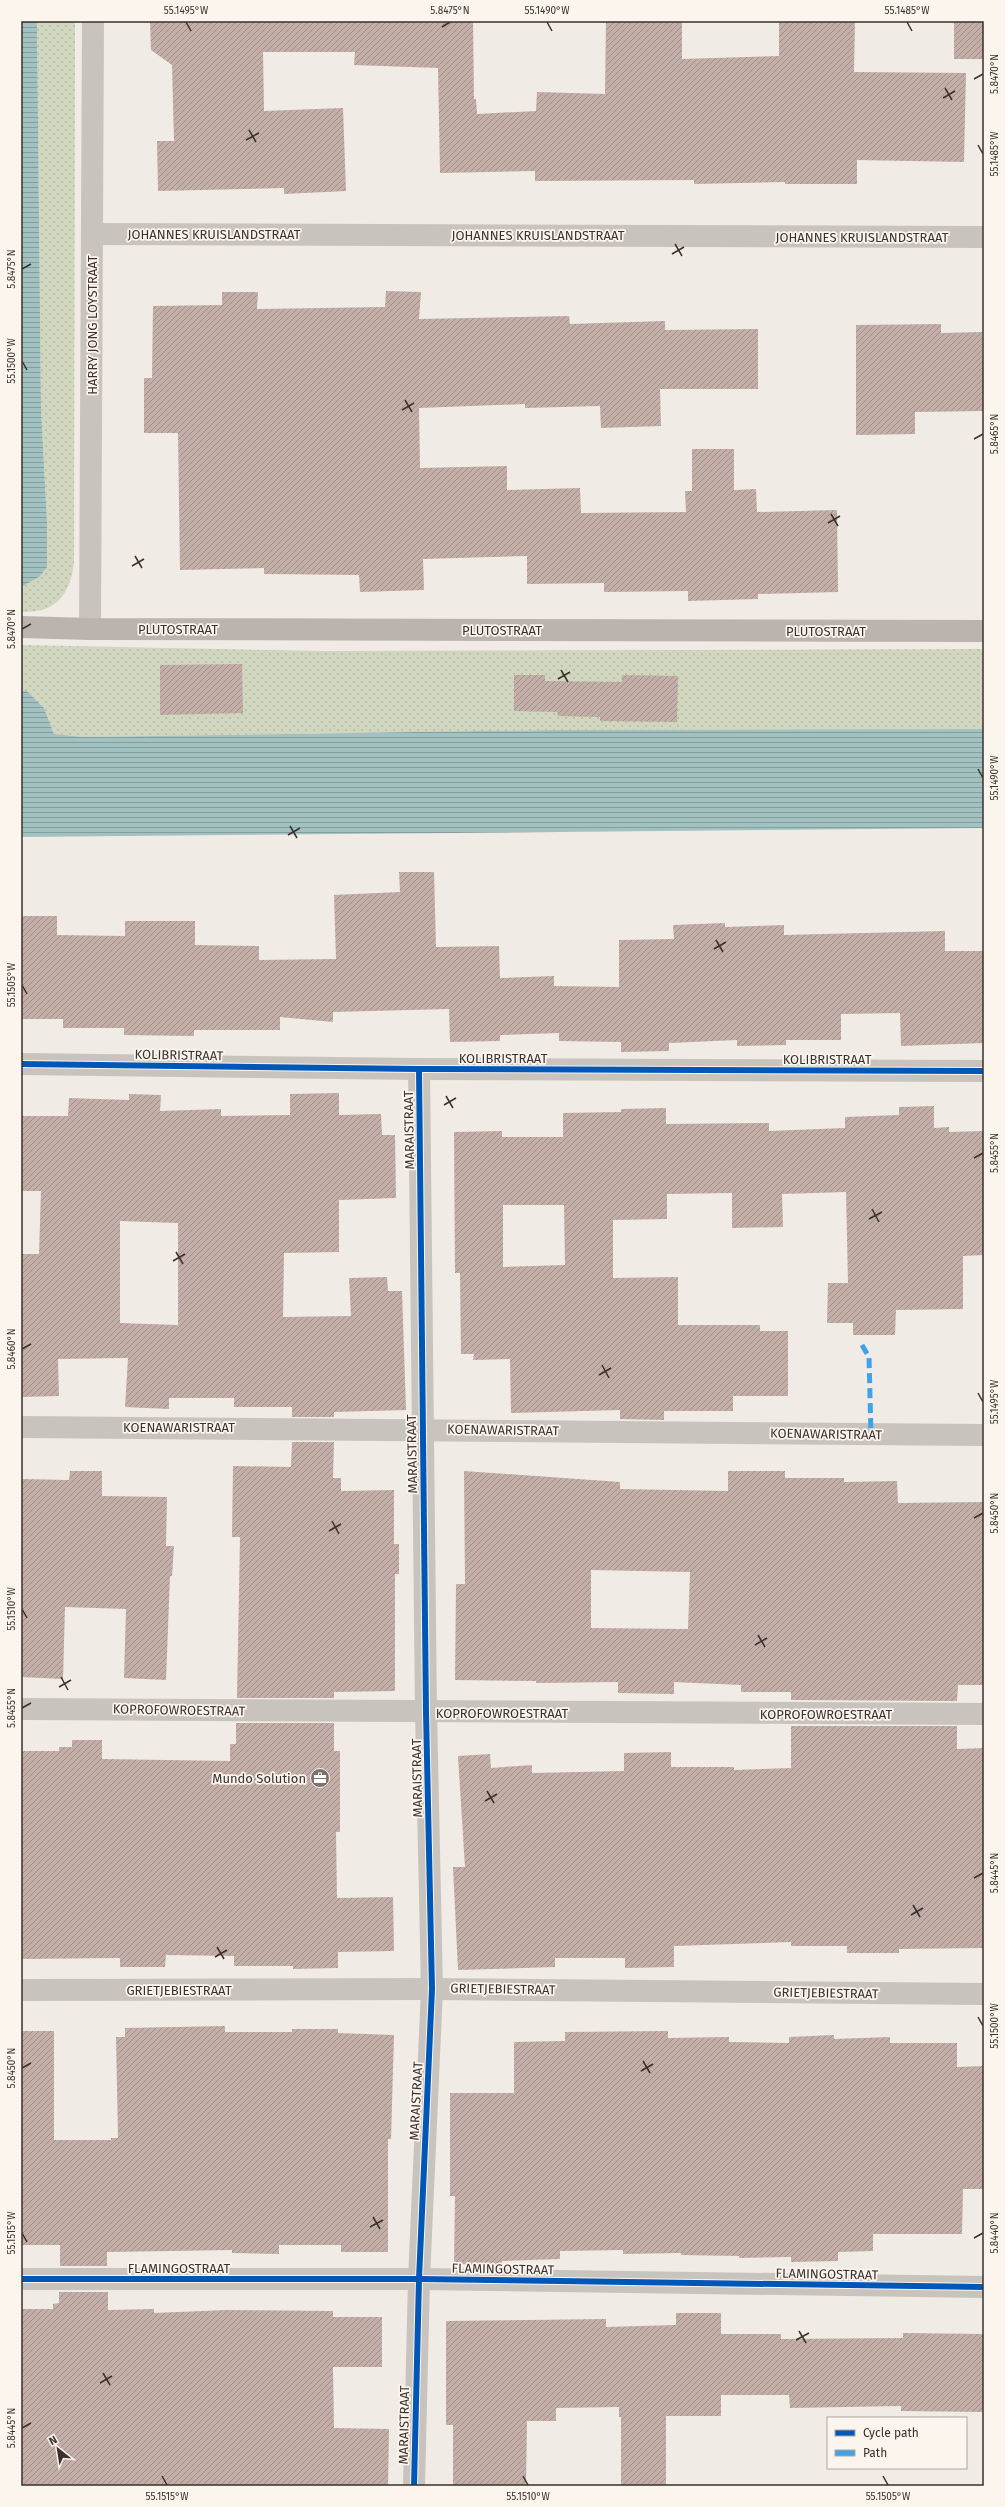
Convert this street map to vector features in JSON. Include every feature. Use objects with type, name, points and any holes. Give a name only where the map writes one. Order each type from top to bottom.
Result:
[{"type":"street","name":"HARRY JONG LOYSTRAAT","points":[[90,629],[93,21]]},
{"type":"street","name":"JOHANNES KRUISLANDSTRAAT","points":[[92,234],[984,237]]},
{"type":"street","name":"PLUTOSTRAAT","points":[[21,627],[90,629],[984,631]]},
{"type":"street","name":"KOLIBRISTRAAT","points":[[21,1064],[419,1069],[984,1070]]},
{"type":"street","name":"MARAISTRAAT","points":[[414,2486],[419,2279],[432,1989],[422,1429],[419,1069]]},
{"type":"street","name":"KOENAWARISTRAAT","points":[[21,1426],[984,1435]]},
{"type":"street","name":"KOPROFOWROESTRAAT","points":[[21,1709],[984,1714]]},
{"type":"street","name":"GRIETJEBIESTRAAT","points":[[21,1990],[432,1989],[984,1994]]},
{"type":"street","name":"FLAMINGOSTRAAT","points":[[21,2279],[419,2279],[984,2287]]},
{"type":"green space","points":[[37,21],[75,21],[74,564],[69,585],[59,600],[52,606],[43,609],[33,612],[21,612],[21,587],[39,577],[47,522],[41,408]]},
{"type":"green space","points":[[21,645],[322,651],[984,649],[984,729],[551,730],[83,737],[54,734],[44,708],[27,691],[21,691]]},
{"type":"water","points":[[21,21],[37,21],[41,408],[47,522],[47,567],[39,577],[21,587]]},
{"type":"water","points":[[21,691],[27,691],[44,708],[54,734],[83,737],[551,730],[984,729],[984,828],[21,837]]},
{"type":"building","points":[[150,21],[473,21],[474,99],[476,99],[477,114],[536,111],[537,92],[605,94],[606,21],[682,21],[682,59],[779,56],[779,21],[855,21],[854,72],[966,73],[964,162],[857,160],[857,184],[785,184],[785,182],[694,184],[694,180],[535,181],[535,171],[440,173],[438,68],[354,65],[355,52],[263,52],[264,111],[343,108],[346,191],[284,194],[284,188],[158,191],[157,141],[174,141],[172,65],[151,50]]},
{"type":"building","points":[[954,21],[984,21],[984,59],[954,59]]},
{"type":"building","points":[[386,291],[421,292],[419,319],[569,316],[570,324],[665,321],[665,330],[758,329],[758,389],[660,389],[661,426],[601,428],[600,406],[525,408],[525,404],[419,408],[420,468],[507,466],[507,490],[580,488],[581,513],[686,512],[685,491],[692,491],[692,449],[734,449],[734,490],[756,489],[757,512],[837,510],[838,592],[758,594],[758,599],[688,601],[688,591],[604,592],[604,583],[527,584],[527,556],[423,559],[424,590],[360,592],[359,575],[264,574],[264,568],[180,570],[178,433],[144,433],[144,378],[152,378],[153,306],[222,305],[222,292],[258,292],[257,309],[385,307]]},
{"type":"building","points":[[941,324],[941,333],[982,332],[984,411],[915,412],[915,434],[856,435],[856,325]]},
{"type":"building","points":[[242,664],[243,713],[160,715],[160,665]]},
{"type":"building","points":[[514,675],[545,675],[545,681],[622,682],[622,675],[678,676],[677,722],[600,721],[600,717],[558,716],[557,712],[514,711]]},
{"type":"building","points":[[399,872],[434,872],[436,947],[499,946],[500,978],[554,976],[554,986],[619,987],[619,940],[674,939],[673,925],[725,923],[725,927],[784,925],[784,935],[945,931],[945,951],[984,951],[984,1043],[901,1046],[900,1013],[841,1014],[841,1040],[786,1040],[786,1045],[737,1046],[737,1040],[669,1043],[669,1051],[621,1052],[621,1042],[559,1041],[559,1033],[500,1035],[500,1041],[450,1042],[449,1009],[333,1012],[333,1022],[280,1017],[280,1030],[194,1030],[194,1036],[124,1035],[124,1028],[63,1028],[63,1019],[21,1019],[21,916],[57,916],[57,935],[125,936],[125,921],[195,921],[195,945],[259,946],[259,960],[336,959],[334,895],[400,892]]},
{"type":"building","points":[[339,1093],[339,1115],[381,1114],[382,1135],[395,1135],[396,1198],[339,1200],[339,1252],[284,1253],[283,1317],[351,1316],[349,1278],[387,1277],[388,1291],[402,1291],[406,1410],[334,1412],[334,1417],[292,1417],[292,1407],[234,1407],[234,1398],[169,1398],[169,1409],[125,1407],[128,1358],[58,1359],[59,1396],[21,1397],[21,1254],[39,1254],[41,1191],[21,1191],[21,1116],[68,1116],[69,1098],[129,1100],[129,1094],[161,1095],[160,1111],[221,1109],[221,1116],[290,1115],[290,1094]],"holes":[[[120,1221],[178,1223],[178,1325],[120,1323]]]},
{"type":"building","points":[[934,1106],[934,1128],[949,1127],[949,1132],[984,1131],[984,1255],[963,1256],[963,1309],[896,1310],[895,1335],[853,1335],[853,1323],[827,1323],[828,1283],[848,1283],[846,1192],[782,1194],[783,1227],[732,1228],[732,1193],[667,1194],[667,1219],[613,1220],[613,1278],[678,1277],[678,1325],[760,1325],[760,1331],[788,1331],[788,1396],[733,1396],[733,1411],[664,1411],[664,1420],[620,1419],[620,1410],[511,1413],[510,1359],[473,1360],[474,1354],[461,1354],[460,1273],[455,1273],[454,1132],[502,1131],[502,1137],[563,1137],[563,1113],[621,1112],[621,1109],[666,1108],[666,1124],[769,1123],[769,1131],[845,1128],[845,1117],[899,1115],[899,1107]],"holes":[[[503,1205],[564,1205],[565,1265],[503,1267]]]},
{"type":"building","points":[[292,1442],[334,1442],[333,1478],[341,1478],[341,1491],[394,1490],[394,1544],[399,1544],[399,1574],[395,1574],[395,1691],[334,1692],[334,1698],[237,1698],[240,1537],[232,1537],[233,1466],[291,1467]]},
{"type":"building","points":[[70,1471],[102,1471],[102,1496],[167,1497],[166,1546],[174,1546],[172,1576],[170,1576],[166,1680],[124,1678],[126,1609],[65,1607],[63,1679],[21,1677],[21,1479],[69,1480]]},
{"type":"building","points":[[464,1471],[620,1482],[620,1489],[728,1491],[728,1471],[785,1471],[785,1478],[844,1478],[844,1482],[897,1481],[898,1503],[984,1502],[984,1685],[958,1685],[957,1701],[791,1700],[791,1692],[741,1692],[741,1685],[674,1682],[674,1694],[618,1693],[618,1682],[536,1683],[536,1681],[455,1680],[456,1584],[465,1584]],"holes":[[[591,1570],[690,1572],[688,1629],[591,1628]]]},
{"type":"building","points":[[236,1723],[334,1723],[334,1751],[340,1751],[340,1832],[336,1832],[337,1898],[393,1897],[394,1951],[338,1952],[338,1968],[293,1969],[293,1966],[234,1966],[234,1956],[166,1955],[165,1967],[120,1967],[120,1958],[21,1959],[21,1751],[59,1751],[59,1747],[72,1747],[72,1740],[102,1740],[102,1759],[230,1761],[230,1744],[236,1744]]},
{"type":"building","points":[[791,1726],[957,1726],[957,1749],[984,1748],[984,1948],[899,1949],[899,1953],[847,1953],[847,1946],[791,1946],[791,1942],[674,1946],[674,1967],[625,1968],[625,1958],[555,1958],[555,1967],[458,1970],[453,1867],[465,1867],[458,1756],[490,1754],[491,1768],[532,1765],[532,1773],[624,1771],[624,1753],[671,1752],[671,1767],[734,1767],[734,1770],[791,1768]]},
{"type":"building","points":[[225,2026],[225,2032],[292,2032],[292,2029],[338,2029],[338,2033],[394,2035],[391,2139],[388,2139],[388,2252],[341,2252],[341,2245],[279,2245],[279,2254],[232,2253],[232,2250],[107,2252],[107,2266],[60,2266],[60,2245],[21,2245],[21,2031],[54,2031],[54,2140],[111,2140],[111,2138],[118,2138],[116,2037],[125,2037],[125,2028]]},
{"type":"building","points":[[668,2031],[668,2038],[729,2037],[729,2042],[789,2043],[789,2037],[834,2035],[834,2039],[890,2037],[890,2043],[957,2043],[957,2067],[984,2066],[984,2189],[963,2189],[962,2234],[873,2234],[873,2251],[838,2252],[838,2261],[791,2262],[791,2257],[739,2258],[739,2256],[681,2255],[681,2253],[623,2254],[623,2250],[560,2251],[560,2259],[502,2261],[502,2265],[454,2264],[455,2196],[450,2196],[450,2093],[514,2093],[514,2042],[565,2041],[565,2032]]},
{"type":"building","points":[[59,2292],[108,2292],[108,2310],[154,2309],[154,2313],[227,2310],[333,2311],[333,2317],[382,2317],[382,2367],[333,2367],[334,2428],[389,2429],[388,2486],[21,2486],[21,2309],[53,2309],[53,2304],[59,2303]]},
{"type":"building","points":[[676,2313],[721,2313],[721,2334],[781,2334],[781,2339],[903,2338],[903,2333],[984,2334],[984,2412],[901,2411],[901,2406],[790,2408],[789,2395],[721,2395],[721,2416],[666,2416],[666,2486],[621,2486],[621,2417],[619,2417],[619,2407],[556,2408],[556,2421],[527,2421],[526,2486],[453,2486],[453,2425],[446,2425],[446,2321],[606,2319],[606,2327],[676,2325]]},
{"type":"marked path","points":[[862,1345],[869,1357],[871,1435]]},
{"type":"cycle path","points":[[21,1064],[419,1069],[984,1071]]},
{"type":"cycle path","points":[[414,2486],[419,2279],[432,1989],[426,1712],[419,1069]]},
{"type":"cycle path","points":[[21,2279],[419,2279],[984,2287]]},
{"type":"place","name":"Mundo Solution","points":[[320,1778]]}]
